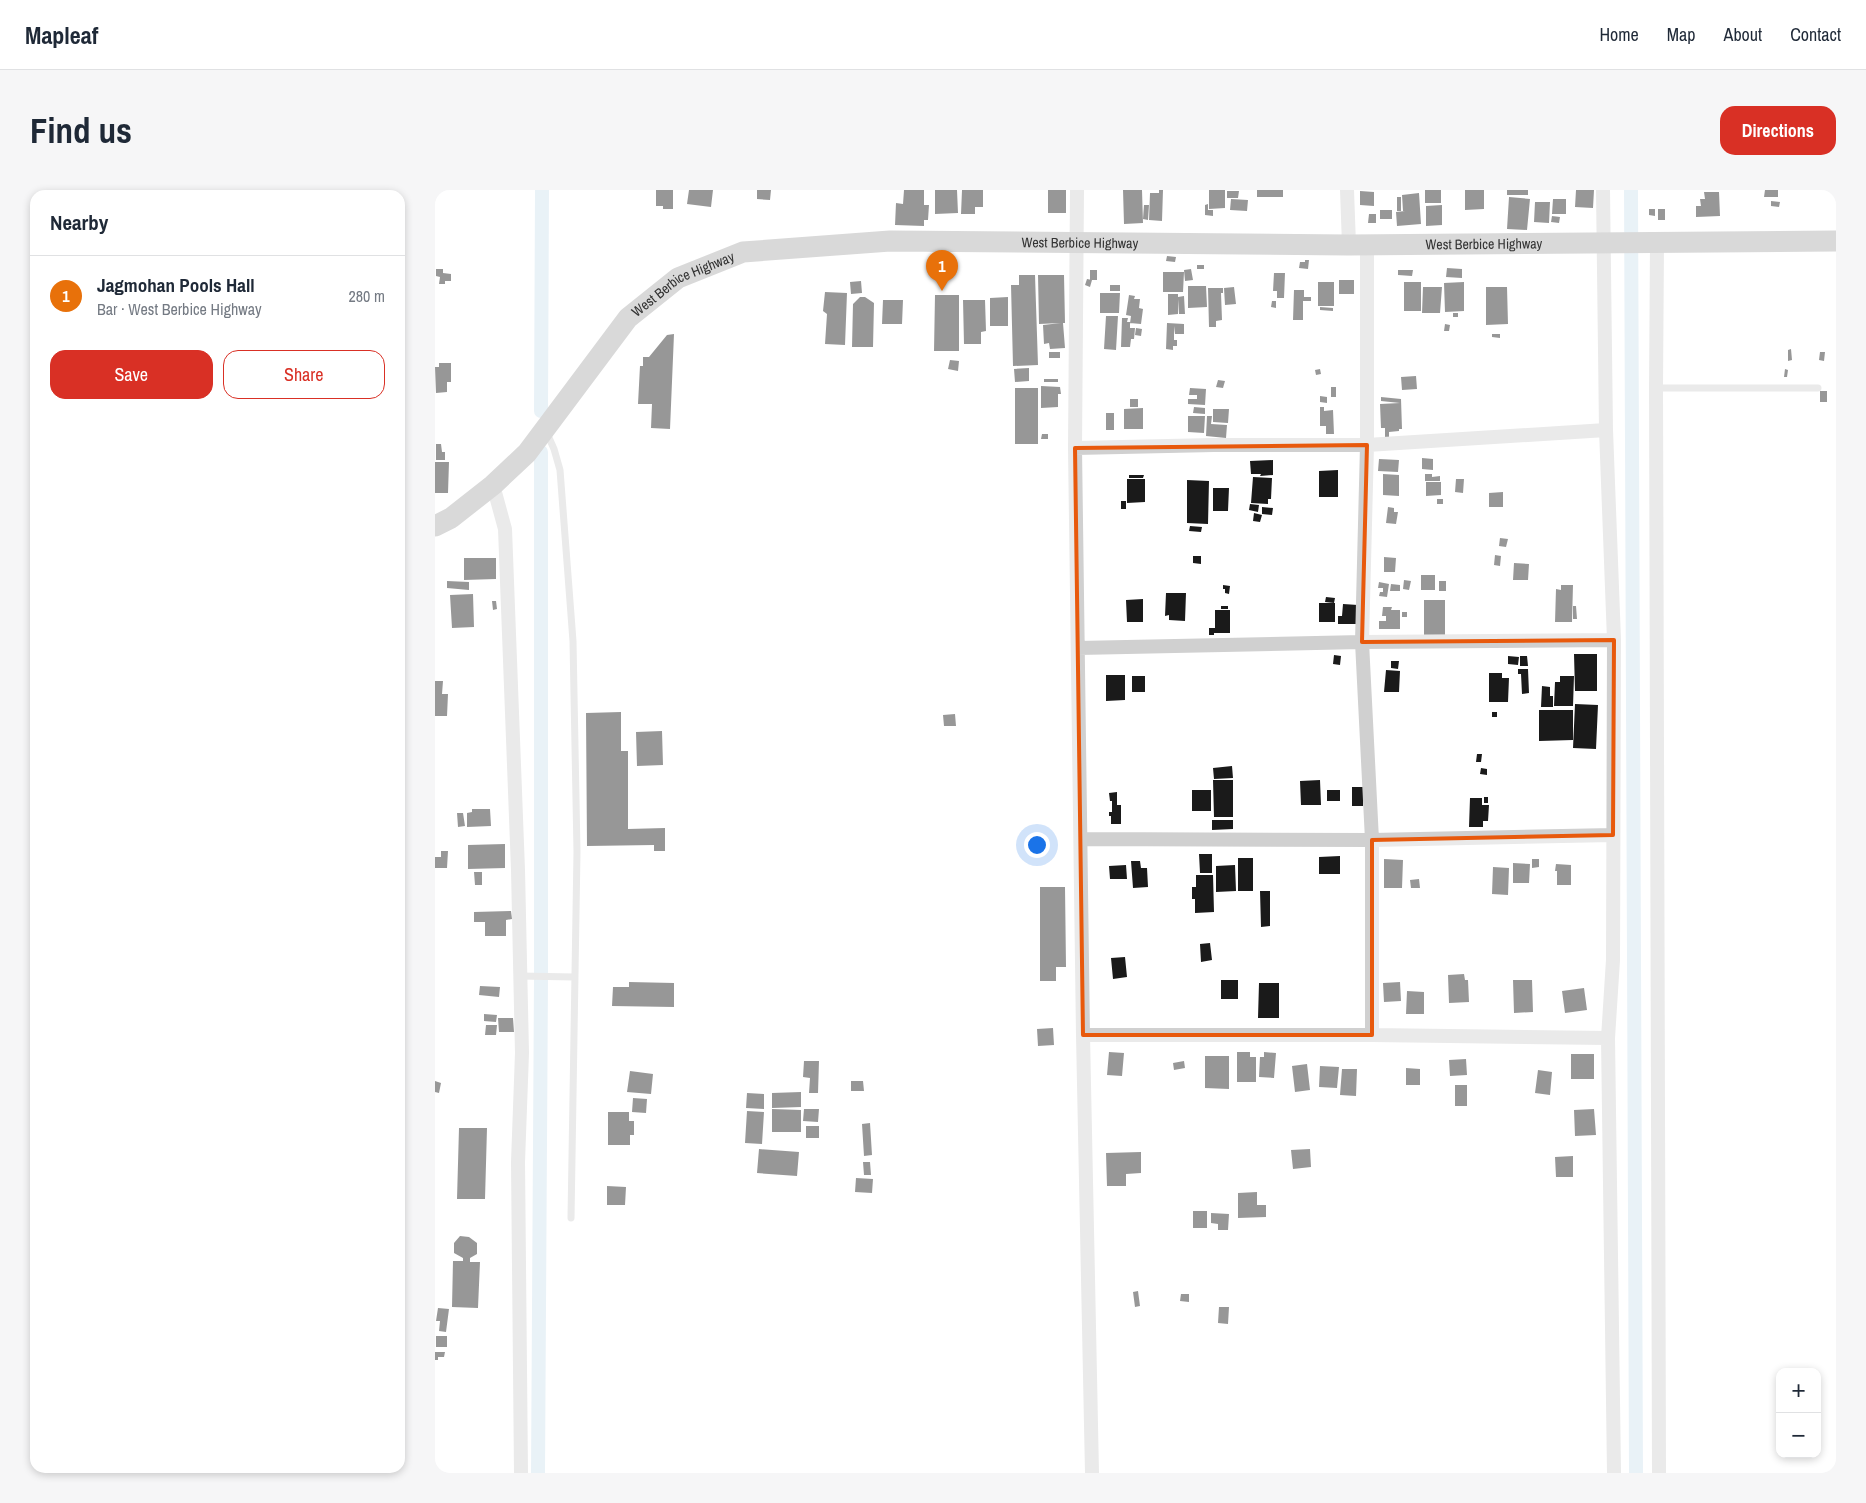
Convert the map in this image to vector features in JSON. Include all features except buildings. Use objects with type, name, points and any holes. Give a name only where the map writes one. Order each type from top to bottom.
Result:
[{"type":"main road","name":"West Berbice Highway","points":[[435,526],[451,518],[493,485],[527,453],[628,318],[678,278],[743,252],[890,241],[1358,245],[1836,241]]},
{"type":"street","points":[[1077,190],[1075,448],[1083,1035],[1092,1473]]},
{"type":"street","points":[[1347,190],[1358,245],[1367,445],[1362,642],[1372,840],[1372,1034]]},
{"type":"street","points":[[1603,190],[1606,430],[1614,640],[1613,960],[1608,1038],[1614,1473]]},
{"type":"street","points":[[1657,243],[1659,1473]]},
{"type":"street","points":[[1075,448],[1214,445],[1367,445],[1606,430]]},
{"type":"street","points":[[493,485],[505,529],[520,976],[522,1053],[518,1162],[521,1473]]},
{"type":"street","points":[[1078,648],[1362,642],[1614,640]]},
{"type":"street","points":[[1081,839],[1372,840],[1613,835]]},
{"type":"street","points":[[1083,1035],[1372,1034],[1608,1038]]},
{"type":"lane","points":[[1656,388],[1818,388]]},
{"type":"lane","points":[[545,429],[554,449],[560,470],[573,641],[577,852],[571,1218]]},
{"type":"lane","points":[[520,976],[574,977]]},
{"type":"highlighted area","points":[[1367,445],[1362,642],[1614,640],[1613,835],[1372,840],[1372,1035],[1083,1035],[1075,448]]},
{"type":"waterway","points":[[541,411],[542,190]]},
{"type":"waterway","points":[[1631,190],[1636,1473]]},
{"type":"waterway","points":[[541,452],[541,974]]},
{"type":"waterway","points":[[538,1473],[541,979]]},
{"type":"place","name":"Jagmohan Pools Hall","points":[[942,291]]}]
